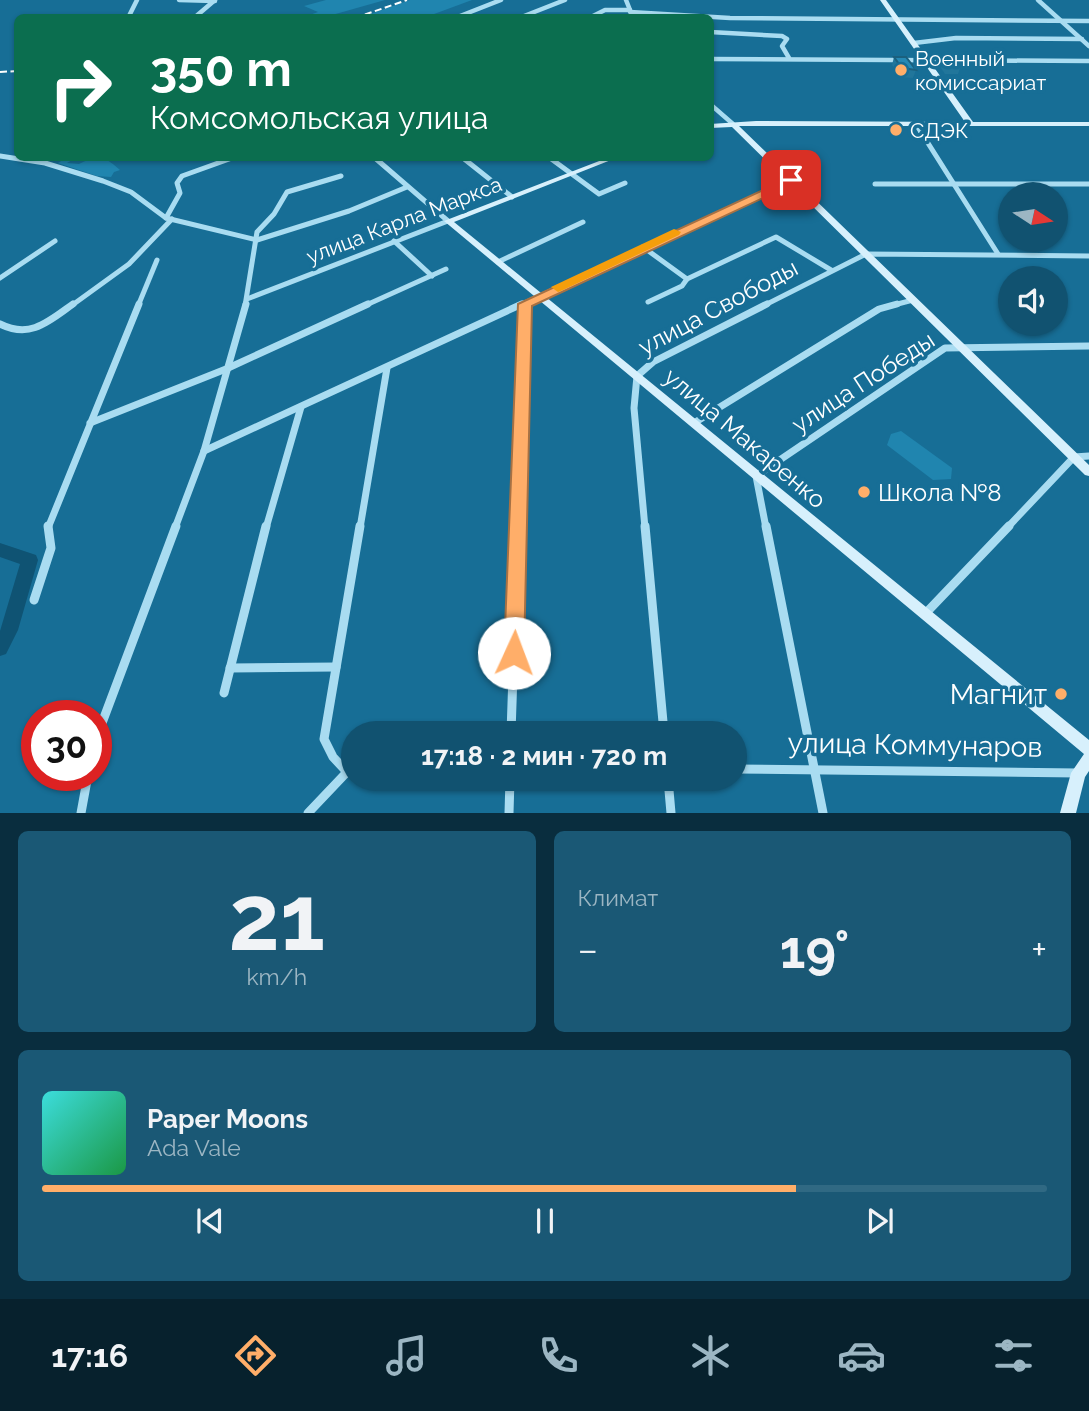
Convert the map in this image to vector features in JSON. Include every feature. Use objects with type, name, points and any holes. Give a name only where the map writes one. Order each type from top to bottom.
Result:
[{"type":"main road","points":[[883,0],[970,123]]},
{"type":"main road","points":[[733,124],[1089,472]]},
{"type":"main road","points":[[714,126],[1089,124]]},
{"type":"main road","name":"улица Карла Маркса","points":[[448,221],[604,161]]},
{"type":"main road","name":"улица Макаренко","points":[[448,221],[1089,749]]},
{"type":"main road","name":"улица Коммунаров","points":[[1077,773],[1089,759]]},
{"type":"main road","points":[[1068,813],[1077,773]]},
{"type":"street","points":[[178,0],[215,0]]},
{"type":"street","points":[[199,14],[215,0]]},
{"type":"street","points":[[465,14],[502,0]]},
{"type":"street","points":[[529,14],[565,0]]},
{"type":"street","points":[[626,0],[629,13]]},
{"type":"street","points":[[1038,0],[1089,46]]},
{"type":"street","points":[[597,14],[605,10],[651,14]]},
{"type":"street","points":[[714,17],[1089,20]]},
{"type":"street","points":[[714,32],[782,36],[787,39],[782,46],[789,58]]},
{"type":"street","points":[[914,43],[956,38],[1082,39]]},
{"type":"street","points":[[714,58],[1089,61]]},
{"type":"street","points":[[714,107],[733,124]]},
{"type":"street","points":[[915,123],[957,184],[999,254]]},
{"type":"street","points":[[32,161],[131,192],[169,218],[257,240],[349,211],[407,187]]},
{"type":"street","points":[[0,324],[16,333],[29,333],[43,326],[128,264],[169,218],[180,193],[177,183],[182,176],[224,161]]},
{"type":"street","name":"улица Макаренко","points":[[378,161],[448,221]]},
{"type":"street","points":[[467,161],[512,197]]},
{"type":"street","points":[[554,161],[599,194],[625,183]]},
{"type":"street","points":[[111,700],[204,451],[247,299],[257,232],[274,214],[287,192],[341,176]]},
{"type":"street","points":[[204,451],[791,180]]},
{"type":"street","points":[[875,184],[1089,184]]},
{"type":"street","name":"улица Карла Маркса","points":[[247,299],[448,221]]},
{"type":"street","points":[[498,262],[583,222]]},
{"type":"street","points":[[648,302],[681,286],[687,279],[776,237],[831,270]]},
{"type":"street","points":[[0,278],[55,241]]},
{"type":"street","points":[[394,241],[432,276]]},
{"type":"street","points":[[642,247],[687,279]]},
{"type":"street","name":"улица Свободы","points":[[663,721],[634,408],[636,376],[653,362],[866,254],[1089,256]]},
{"type":"street","points":[[34,600],[51,548],[47,529],[157,260]]},
{"type":"street","points":[[90,423],[226,369],[446,269]]},
{"type":"street","points":[[694,423],[879,309],[914,300]]},
{"type":"street","points":[[511,721],[525,304]]},
{"type":"street","name":"улица Победы","points":[[756,476],[946,348],[960,345],[1089,346]]},
{"type":"street","points":[[341,763],[333,757],[324,739],[387,368]]},
{"type":"street","points":[[224,693],[301,407]]},
{"type":"street","points":[[925,614],[1074,457],[1089,456]]},
{"type":"street","points":[[756,476],[823,813]]},
{"type":"street","points":[[230,668],[336,667]]},
{"type":"street","name":"улица Коммунаров","points":[[747,769],[1077,773]]},
{"type":"street","points":[[308,813],[341,779]]},
{"type":"street","points":[[81,813],[85,791]]},
{"type":"street","points":[[509,813],[510,791]]},
{"type":"street","points":[[669,791],[671,813]]},
{"type":"shaded area","points":[[326,0],[385,0],[336,14],[312,14],[318,12],[304,6]]},
{"type":"shaded area","points":[[410,0],[472,0],[434,14],[370,14]]},
{"type":"shaded area","points":[[109,161],[120,170],[114,172],[111,177],[97,176],[58,163]]},
{"type":"shaded area","points":[[901,431],[952,468],[951,479],[933,480],[887,445],[891,434]]},
{"type":"building","points":[[894,57],[906,57],[916,70],[902,68]]},
{"type":"building","points":[[942,57],[955,57],[961,65],[948,65]]},
{"type":"waterway","points":[[0,550],[30,560],[13,619],[0,648]]},
{"type":"railway","points":[[367,14],[407,0]]},
{"type":"railway","points":[[0,72],[14,71]]},
{"type":"slow traffic","points":[[558,287],[674,232]]},
{"type":"place","name":"Военный комиссариат","points":[[901,70]]},
{"type":"place","name":"СДЭК","points":[[896,130]]},
{"type":"place","name":"Школа №8","points":[[864,492]]},
{"type":"place","name":"Магнит","points":[[1061,694]]},
{"type":"route","points":[[514,653],[525,304],[642,247],[791,180]]}]
